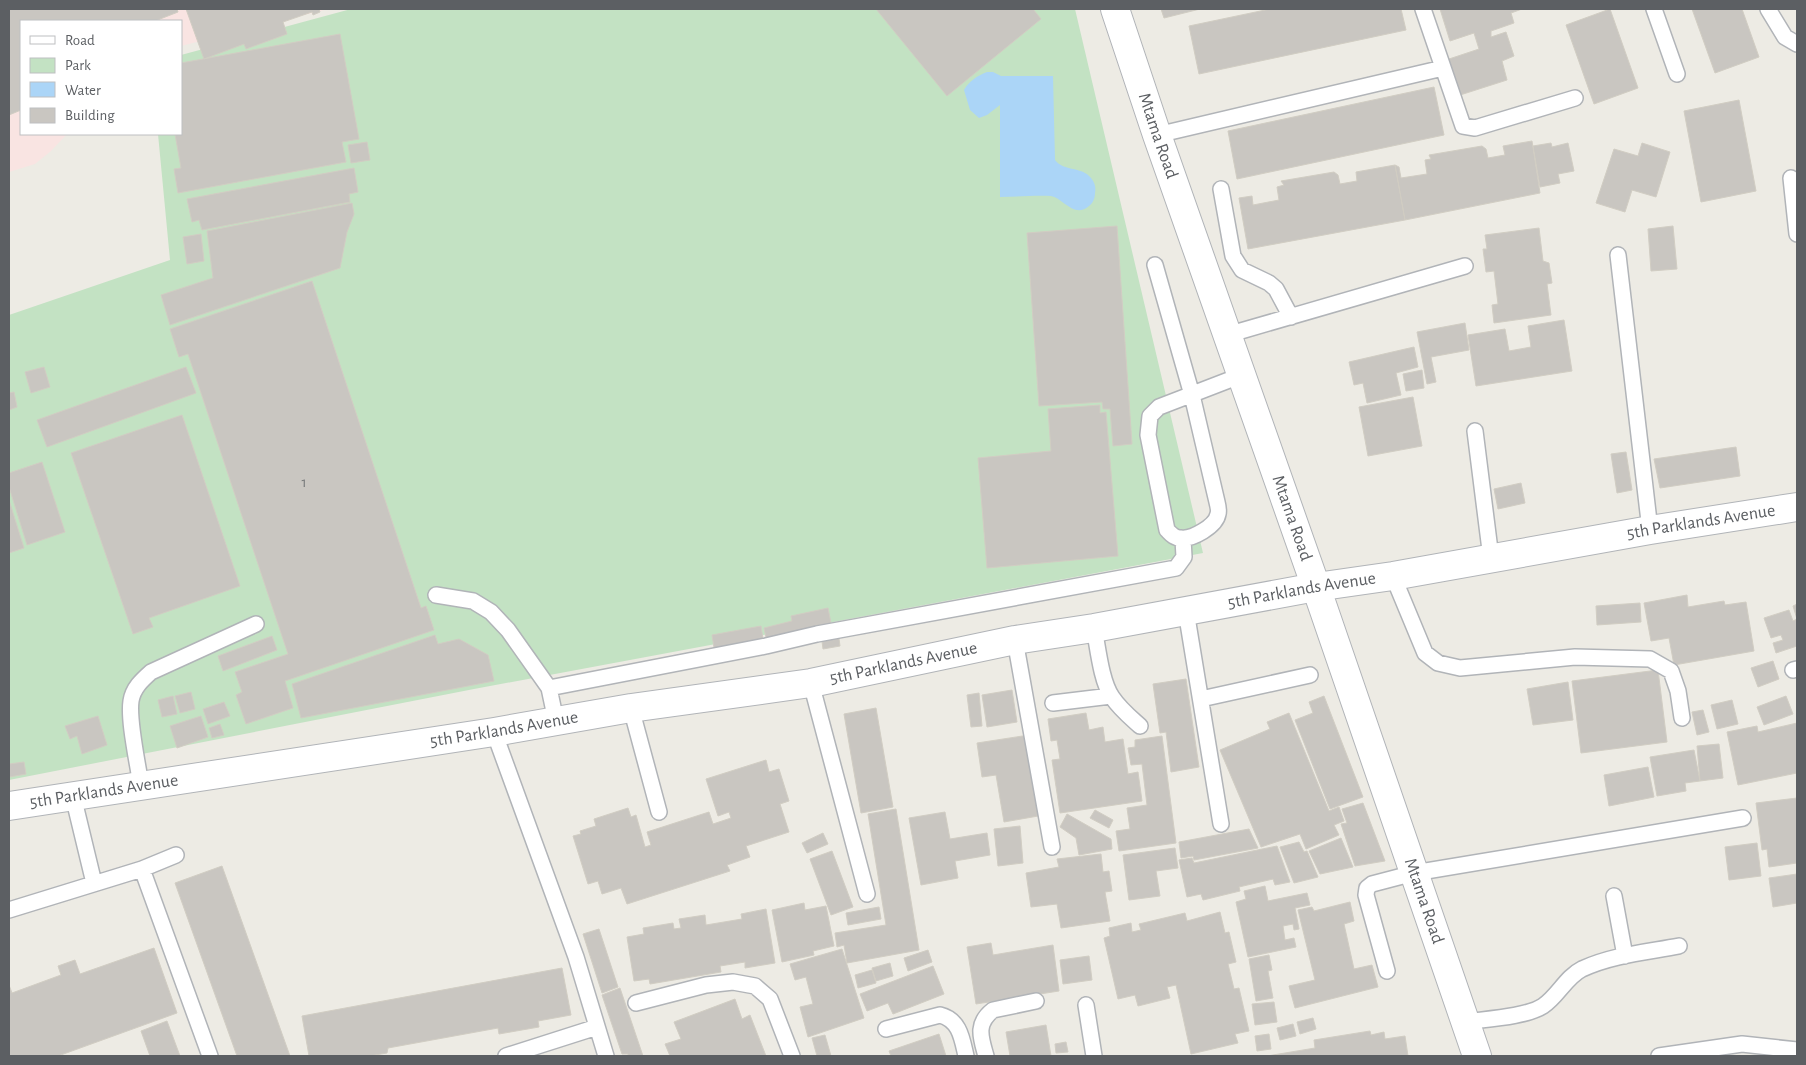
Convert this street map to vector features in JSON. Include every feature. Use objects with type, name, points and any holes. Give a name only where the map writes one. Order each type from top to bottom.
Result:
[{"type":"street","name":"Mtama Road","points":[[1116,9],[1157,135],[1316,587],[1477,1056]]},
{"type":"street","name":"5th Parklands Avenue","points":[[9,806],[494,732],[631,708],[811,683],[1015,640],[1094,628],[1316,587],[1393,576],[1650,530],[1797,507]]},
{"type":"lane","points":[[1423,9],[1463,126],[1475,128],[1576,98]]},
{"type":"lane","points":[[1654,9],[1677,74]]},
{"type":"lane","points":[[1768,9],[1786,37],[1797,44]]},
{"type":"lane","points":[[1157,135],[1444,68]]},
{"type":"lane","points":[[1791,178],[1797,234]]},
{"type":"lane","points":[[1221,189],[1234,256],[1238,264],[1242,270],[1276,288],[1291,317]]},
{"type":"lane","points":[[1618,255],[1650,530]]},
{"type":"lane","points":[[1154,265],[1192,396],[1218,502],[1218,514],[1213,525],[1202,532],[1183,539],[1175,537],[1167,530],[1148,435],[1150,416],[1160,408],[1192,396],[1242,376]]},
{"type":"lane","points":[[1227,335],[1465,266]]},
{"type":"lane","points":[[1475,431],[1491,558]]},
{"type":"lane","points":[[549,688],[766,646],[817,634],[1176,568],[1184,557],[1183,539]]},
{"type":"lane","points":[[1393,576],[1425,653],[1438,663],[1460,668],[1575,657],[1650,659],[1671,671],[1678,691],[1682,718]]},
{"type":"lane","points":[[436,595],[474,601],[491,612],[508,630],[549,688],[556,721]]},
{"type":"lane","points":[[1186,611],[1221,824]]},
{"type":"lane","points":[[141,786],[131,718],[131,700],[138,685],[151,672],[256,624]]},
{"type":"lane","points":[[1094,628],[1106,683],[1111,696],[1121,709],[1140,726]]},
{"type":"lane","points":[[1015,640],[1052,847]]},
{"type":"lane","points":[[1201,699],[1310,675]]},
{"type":"lane","points":[[811,683],[867,894]]},
{"type":"lane","points":[[1053,703],[1111,696]]},
{"type":"lane","points":[[631,708],[659,812]]},
{"type":"lane","points":[[494,732],[576,957],[606,1056]]},
{"type":"lane","points":[[73,796],[94,883]]},
{"type":"lane","points":[[1387,971],[1366,895],[1367,888],[1372,884],[1414,873],[1743,818]]},
{"type":"lane","points":[[9,910],[142,869],[176,855]]},
{"type":"lane","points":[[142,869],[210,1056]]},
{"type":"lane","points":[[1614,896],[1625,956]]},
{"type":"lane","points":[[1465,1022],[1531,1012],[1544,1005],[1580,970],[1625,956],[1679,946]]},
{"type":"lane","points":[[636,1003],[706,985],[733,982],[755,986],[770,999],[792,1056]]},
{"type":"lane","points":[[986,1056],[980,1027],[987,1015],[992,1010],[1036,1001]]},
{"type":"lane","points":[[1086,1005],[1094,1056]]},
{"type":"lane","points":[[886,1029],[940,1015],[945,1016],[955,1023],[959,1029],[966,1056]]},
{"type":"lane","points":[[506,1056],[597,1027]]},
{"type":"lane","points":[[1659,1056],[1742,1044],[1797,1050]]},
{"type":"shaded area","points":[[9,9],[328,9],[182,46],[182,20],[20,20],[20,135],[66,135],[35,164],[9,172]]},
{"type":"green space","points":[[351,9],[1075,9],[1203,553],[474,689],[9,780],[9,315],[170,260],[158,135],[182,135],[182,55]]},
{"type":"water","points":[[987,72],[993,72],[1001,76],[1053,76],[1055,160],[1063,166],[1087,174],[1092,180],[1095,187],[1095,195],[1093,202],[1089,206],[1084,209],[1074,209],[1051,196],[1000,197],[1000,105],[987,115],[979,118],[970,110],[964,90],[974,79]]},
{"type":"building","points":[[9,9],[177,9],[178,12],[158,20],[20,20],[20,110],[9,115]]},
{"type":"building","points":[[186,9],[319,9],[320,12],[313,15],[312,12],[283,22],[287,34],[246,49],[244,44],[204,59]]},
{"type":"building","points":[[876,9],[1033,9],[1041,19],[947,96]]},
{"type":"building","points":[[1161,9],[1200,9],[1164,18]]},
{"type":"building","points":[[1270,9],[1401,9],[1406,30],[1199,74],[1189,26]]},
{"type":"building","points":[[1440,9],[1522,9],[1511,13],[1514,23],[1491,31],[1491,37],[1506,32],[1514,56],[1502,61],[1507,80],[1457,96],[1446,60],[1479,49],[1474,33],[1450,41]]},
{"type":"building","points":[[1610,9],[1638,88],[1594,104],[1566,25]]},
{"type":"building","points":[[1692,9],[1742,9],[1759,57],[1715,73]]},
{"type":"building","points":[[340,34],[359,139],[342,142],[346,162],[178,193],[174,169],[181,168],[175,135],[182,135],[182,63]]},
{"type":"building","points":[[1434,87],[1444,135],[1237,179],[1228,131]]},
{"type":"building","points":[[1739,100],[1756,191],[1701,202],[1684,111]]},
{"type":"building","points":[[1532,141],[1540,193],[1405,220],[1395,165],[1399,167],[1401,178],[1427,174],[1425,160],[1431,159],[1429,155],[1482,146],[1486,149],[1488,158],[1505,155],[1503,146]]},
{"type":"building","points":[[367,142],[370,160],[351,163],[348,145]]},
{"type":"building","points":[[1551,143],[1552,147],[1568,143],[1574,171],[1558,174],[1560,183],[1540,187],[1533,146]]},
{"type":"building","points":[[1642,143],[1670,152],[1656,197],[1632,190],[1625,212],[1596,203],[1614,149],[1638,156]]},
{"type":"building","points":[[1395,165],[1405,220],[1248,249],[1239,198],[1252,196],[1253,205],[1279,200],[1277,187],[1284,185],[1281,181],[1334,172],[1338,175],[1340,184],[1357,181],[1356,172]]},
{"type":"building","points":[[354,168],[358,192],[349,194],[350,202],[202,230],[199,220],[192,222],[187,199]]},
{"type":"building","points":[[352,203],[354,214],[347,232],[340,268],[170,325],[161,295],[213,278],[207,231]]},
{"type":"building","points":[[1117,226],[1132,444],[1113,446],[1110,409],[1103,409],[1102,402],[1039,406],[1027,233]]},
{"type":"building","points":[[1673,226],[1677,269],[1651,271],[1648,229]]},
{"type":"building","points":[[1539,228],[1543,261],[1549,263],[1552,283],[1547,284],[1551,315],[1494,323],[1492,305],[1498,304],[1494,271],[1486,272],[1483,249],[1487,249],[1485,235]]},
{"type":"building","points":[[201,234],[204,261],[187,264],[183,237]]},
{"type":"building","points":[[312,281],[421,608],[426,606],[434,630],[285,681],[293,708],[246,724],[236,695],[242,692],[235,672],[288,654],[188,354],[179,357],[170,329]]},
{"type":"building","points":[[1564,320],[1572,371],[1476,386],[1468,335],[1505,329],[1509,351],[1531,347],[1528,326]]},
{"type":"building","points":[[1465,323],[1469,350],[1431,357],[1436,382],[1427,384],[1417,332]]},
{"type":"building","points":[[1414,347],[1418,367],[1396,373],[1401,395],[1367,403],[1363,383],[1354,385],[1349,362]]},
{"type":"building","points":[[44,367],[50,387],[31,393],[25,372]]},
{"type":"building","points":[[186,367],[196,393],[47,447],[37,420]]},
{"type":"building","points":[[1422,370],[1424,388],[1406,391],[1403,374]]},
{"type":"building","points":[[14,392],[17,407],[9,410],[9,393]]},
{"type":"building","points":[[1413,397],[1422,446],[1368,456],[1359,407]]},
{"type":"building","points":[[1100,405],[1100,413],[1106,412],[1118,556],[987,568],[978,458],[1051,451],[1048,409]]},
{"type":"building","points":[[182,415],[240,586],[149,618],[153,627],[133,634],[71,453]]},
{"type":"building","points":[[1736,447],[1740,476],[1660,488],[1654,459]]},
{"type":"building","points":[[1626,452],[1632,490],[1617,493],[1611,454]]},
{"type":"building","points":[[42,462],[65,532],[27,545],[9,487],[9,473]]},
{"type":"building","points":[[1521,483],[1525,503],[1498,509],[1494,489]]},
{"type":"building","points":[[9,500],[24,548],[9,553]]},
{"type":"building","points":[[1687,595],[1688,607],[1724,601],[1725,605],[1746,602],[1754,651],[1674,665],[1669,638],[1651,641],[1644,603]]},
{"type":"building","points":[[1640,603],[1641,622],[1597,625],[1596,606]]},
{"type":"building","points":[[1797,604],[1797,619],[1793,606]]},
{"type":"building","points":[[828,608],[832,628],[767,642],[764,628],[792,621],[791,616]]},
{"type":"building","points":[[1789,610],[1793,621],[1797,619],[1797,646],[1776,653],[1773,643],[1783,640],[1781,635],[1771,638],[1764,618]]},
{"type":"building","points":[[761,626],[764,645],[715,654],[712,635]]},
{"type":"building","points":[[838,631],[840,646],[823,649],[821,634]]},
{"type":"building","points":[[435,635],[438,644],[459,639],[488,655],[494,681],[301,718],[292,684]]},
{"type":"building","points":[[272,636],[277,650],[223,671],[218,656]]},
{"type":"building","points":[[1773,661],[1779,679],[1758,687],[1751,668]]},
{"type":"building","points":[[1658,670],[1667,742],[1581,753],[1572,681]]},
{"type":"building","points":[[1186,679],[1199,767],[1171,772],[1166,732],[1160,733],[1153,684]]},
{"type":"building","points":[[1568,682],[1573,720],[1533,725],[1527,689]]},
{"type":"building","points":[[1012,690],[1017,722],[987,727],[982,695]]},
{"type":"building","points":[[191,692],[195,709],[180,713],[175,696]]},
{"type":"building","points":[[979,693],[982,726],[971,727],[967,695]]},
{"type":"building","points":[[173,696],[177,714],[162,717],[158,700]]},
{"type":"building","points":[[1324,696],[1363,797],[1330,809],[1295,720],[1313,713],[1309,702]]},
{"type":"building","points":[[1786,696],[1793,714],[1764,725],[1757,707]]},
{"type":"building","points":[[1732,700],[1738,724],[1717,729],[1711,705]]},
{"type":"building","points":[[224,702],[230,716],[208,724],[203,709]]},
{"type":"building","points":[[876,708],[893,807],[861,813],[844,714]]},
{"type":"building","points":[[1703,710],[1709,732],[1697,735],[1692,712]]},
{"type":"building","points":[[1086,713],[1089,730],[1103,727],[1105,742],[1123,739],[1128,774],[1138,772],[1142,801],[1060,813],[1052,760],[1060,759],[1057,740],[1051,741],[1048,719]]},
{"type":"building","points":[[1289,713],[1329,811],[1339,807],[1344,821],[1334,825],[1339,835],[1306,849],[1300,834],[1261,847],[1220,750],[1270,729],[1267,722]]},
{"type":"building","points":[[98,716],[107,745],[82,754],[77,736],[70,739],[65,726]]},
{"type":"building","points":[[201,716],[208,737],[177,748],[170,726]]},
{"type":"building","points":[[1797,723],[1797,773],[1738,785],[1727,732],[1757,726],[1758,732]]},
{"type":"building","points":[[220,724],[224,735],[212,738],[209,728]]},
{"type":"building","points":[[1029,735],[1028,753],[1035,796],[1040,795],[1044,815],[1004,822],[996,775],[982,777],[977,743]]},
{"type":"building","points":[[1162,736],[1176,843],[1119,851],[1116,831],[1130,829],[1127,808],[1147,805],[1142,764],[1131,765],[1128,748],[1135,747],[1135,740]]},
{"type":"building","points":[[1719,744],[1723,778],[1700,781],[1697,746]]},
{"type":"building","points":[[1694,750],[1700,781],[1685,783],[1686,791],[1657,796],[1650,757]]},
{"type":"building","points":[[766,760],[769,772],[779,769],[789,801],[780,804],[789,832],[746,846],[750,857],[727,865],[730,871],[627,904],[621,888],[602,894],[598,881],[588,884],[573,836],[581,834],[580,831],[596,826],[594,819],[628,808],[631,817],[636,815],[645,847],[651,845],[647,832],[709,812],[713,824],[731,818],[729,812],[718,816],[706,779]]},
{"type":"building","points":[[24,762],[26,774],[9,777],[9,764]]},
{"type":"building","points":[[1648,767],[1654,797],[1609,806],[1604,775]]},
{"type":"building","points":[[1797,798],[1797,863],[1769,867],[1767,849],[1762,850],[1756,803]]},
{"type":"building","points":[[1363,803],[1385,861],[1355,866],[1341,824],[1347,823],[1342,809]]},
{"type":"building","points":[[896,809],[919,950],[847,963],[844,945],[837,947],[835,933],[886,925],[868,814]]},
{"type":"building","points":[[1095,810],[1113,820],[1109,828],[1090,818]]},
{"type":"building","points":[[945,812],[950,839],[987,833],[990,855],[955,861],[958,878],[921,885],[909,818]]},
{"type":"building","points":[[1067,814],[1111,839],[1112,849],[1079,855],[1076,838],[1060,827]]},
{"type":"building","points":[[1020,826],[1023,863],[998,866],[994,829]]},
{"type":"building","points":[[1249,829],[1258,848],[1194,860],[1193,856],[1181,858],[1179,842]]},
{"type":"building","points":[[823,833],[828,844],[807,853],[802,843]]},
{"type":"building","points":[[1341,838],[1353,867],[1320,874],[1309,851]]},
{"type":"building","points":[[1299,842],[1304,852],[1307,851],[1318,877],[1294,883],[1280,847]]},
{"type":"building","points":[[1757,843],[1761,876],[1729,880],[1725,847]]},
{"type":"building","points":[[1277,846],[1290,882],[1275,885],[1273,879],[1239,887],[1240,891],[1203,900],[1201,894],[1187,897],[1179,860],[1192,858],[1194,863]]},
{"type":"building","points":[[1175,848],[1178,868],[1156,871],[1160,896],[1129,900],[1123,855]]},
{"type":"building","points":[[832,851],[853,907],[831,915],[810,859]]},
{"type":"building","points":[[1101,854],[1103,872],[1109,871],[1112,891],[1105,892],[1110,921],[1061,928],[1057,904],[1031,907],[1026,873],[1059,867],[1057,859]]},
{"type":"building","points":[[222,866],[290,1056],[237,1056],[175,883]]},
{"type":"building","points":[[1797,874],[1797,903],[1773,907],[1769,878]]},
{"type":"building","points":[[1265,886],[1268,901],[1307,893],[1310,905],[1295,908],[1299,929],[1294,930],[1293,924],[1283,926],[1285,940],[1294,938],[1296,947],[1248,957],[1236,902],[1246,899],[1244,891]]},
{"type":"building","points":[[1350,902],[1354,921],[1344,924],[1354,969],[1372,965],[1378,987],[1295,1008],[1289,986],[1315,980],[1298,910],[1312,907],[1314,911]]},
{"type":"building","points":[[804,903],[805,910],[826,906],[834,946],[813,951],[814,955],[782,962],[772,910]]},
{"type":"building","points":[[879,907],[881,919],[848,925],[846,913]]},
{"type":"building","points":[[766,909],[775,963],[745,968],[745,962],[720,966],[721,972],[650,984],[649,979],[634,981],[627,937],[644,934],[643,928],[673,923],[674,929],[681,928],[679,919],[705,915],[706,925],[742,919],[741,914]]},
{"type":"building","points":[[1220,912],[1225,933],[1229,932],[1236,962],[1228,964],[1234,989],[1239,988],[1249,1031],[1235,1034],[1238,1043],[1191,1054],[1176,985],[1167,987],[1170,998],[1138,1006],[1135,995],[1118,999],[1104,938],[1110,936],[1109,928],[1131,923],[1132,932],[1141,930],[1139,924],[1185,913],[1187,921]]},
{"type":"building","points":[[599,929],[618,987],[602,993],[583,934]]},
{"type":"building","points":[[991,943],[993,955],[1053,945],[1059,991],[976,1004],[967,947]]},
{"type":"building","points":[[154,948],[177,1013],[58,1056],[9,1056],[9,985],[12,993],[61,975],[58,966],[75,960],[80,974]]},
{"type":"building","points":[[842,949],[864,1018],[808,1037],[800,1007],[813,1004],[806,977],[795,980],[790,964]]},
{"type":"building","points":[[928,950],[932,962],[908,971],[904,958]]},
{"type":"building","points":[[1269,955],[1272,970],[1268,971],[1273,998],[1256,1001],[1249,959]]},
{"type":"building","points":[[1089,956],[1092,980],[1063,984],[1060,960]]},
{"type":"building","points":[[890,963],[893,976],[876,981],[872,968]]},
{"type":"building","points":[[933,966],[944,994],[893,1014],[888,1003],[867,1011],[860,994]]},
{"type":"building","points":[[562,968],[571,1015],[538,1021],[539,1027],[499,1034],[498,1028],[388,1048],[387,1053],[369,1056],[309,1056],[302,1016]]},
{"type":"building","points":[[872,970],[876,983],[858,988],[855,975]]},
{"type":"building","points":[[620,988],[643,1056],[622,1054],[602,995]]},
{"type":"building","points":[[735,999],[742,1019],[750,1015],[766,1056],[670,1056],[665,1044],[681,1039],[674,1022]]},
{"type":"building","points":[[1274,1002],[1277,1022],[1255,1025],[1252,1004]]},
{"type":"building","points":[[1313,1018],[1316,1029],[1300,1034],[1297,1022]]},
{"type":"building","points":[[167,1021],[180,1056],[150,1056],[141,1031]]},
{"type":"building","points":[[1293,1024],[1296,1036],[1280,1040],[1277,1028]]},
{"type":"building","points":[[1046,1025],[1051,1056],[1010,1056],[1006,1032]]},
{"type":"building","points":[[1370,1031],[1371,1035],[1384,1032],[1385,1039],[1405,1036],[1408,1056],[1267,1056],[1315,1048],[1314,1040]]},
{"type":"building","points":[[939,1034],[946,1056],[891,1056],[889,1051]]},
{"type":"building","points":[[1269,1034],[1271,1049],[1257,1051],[1255,1036]]},
{"type":"building","points":[[825,1035],[831,1056],[817,1056],[812,1038]]},
{"type":"building","points":[[1066,1042],[1068,1052],[1056,1053],[1055,1044]]}]
